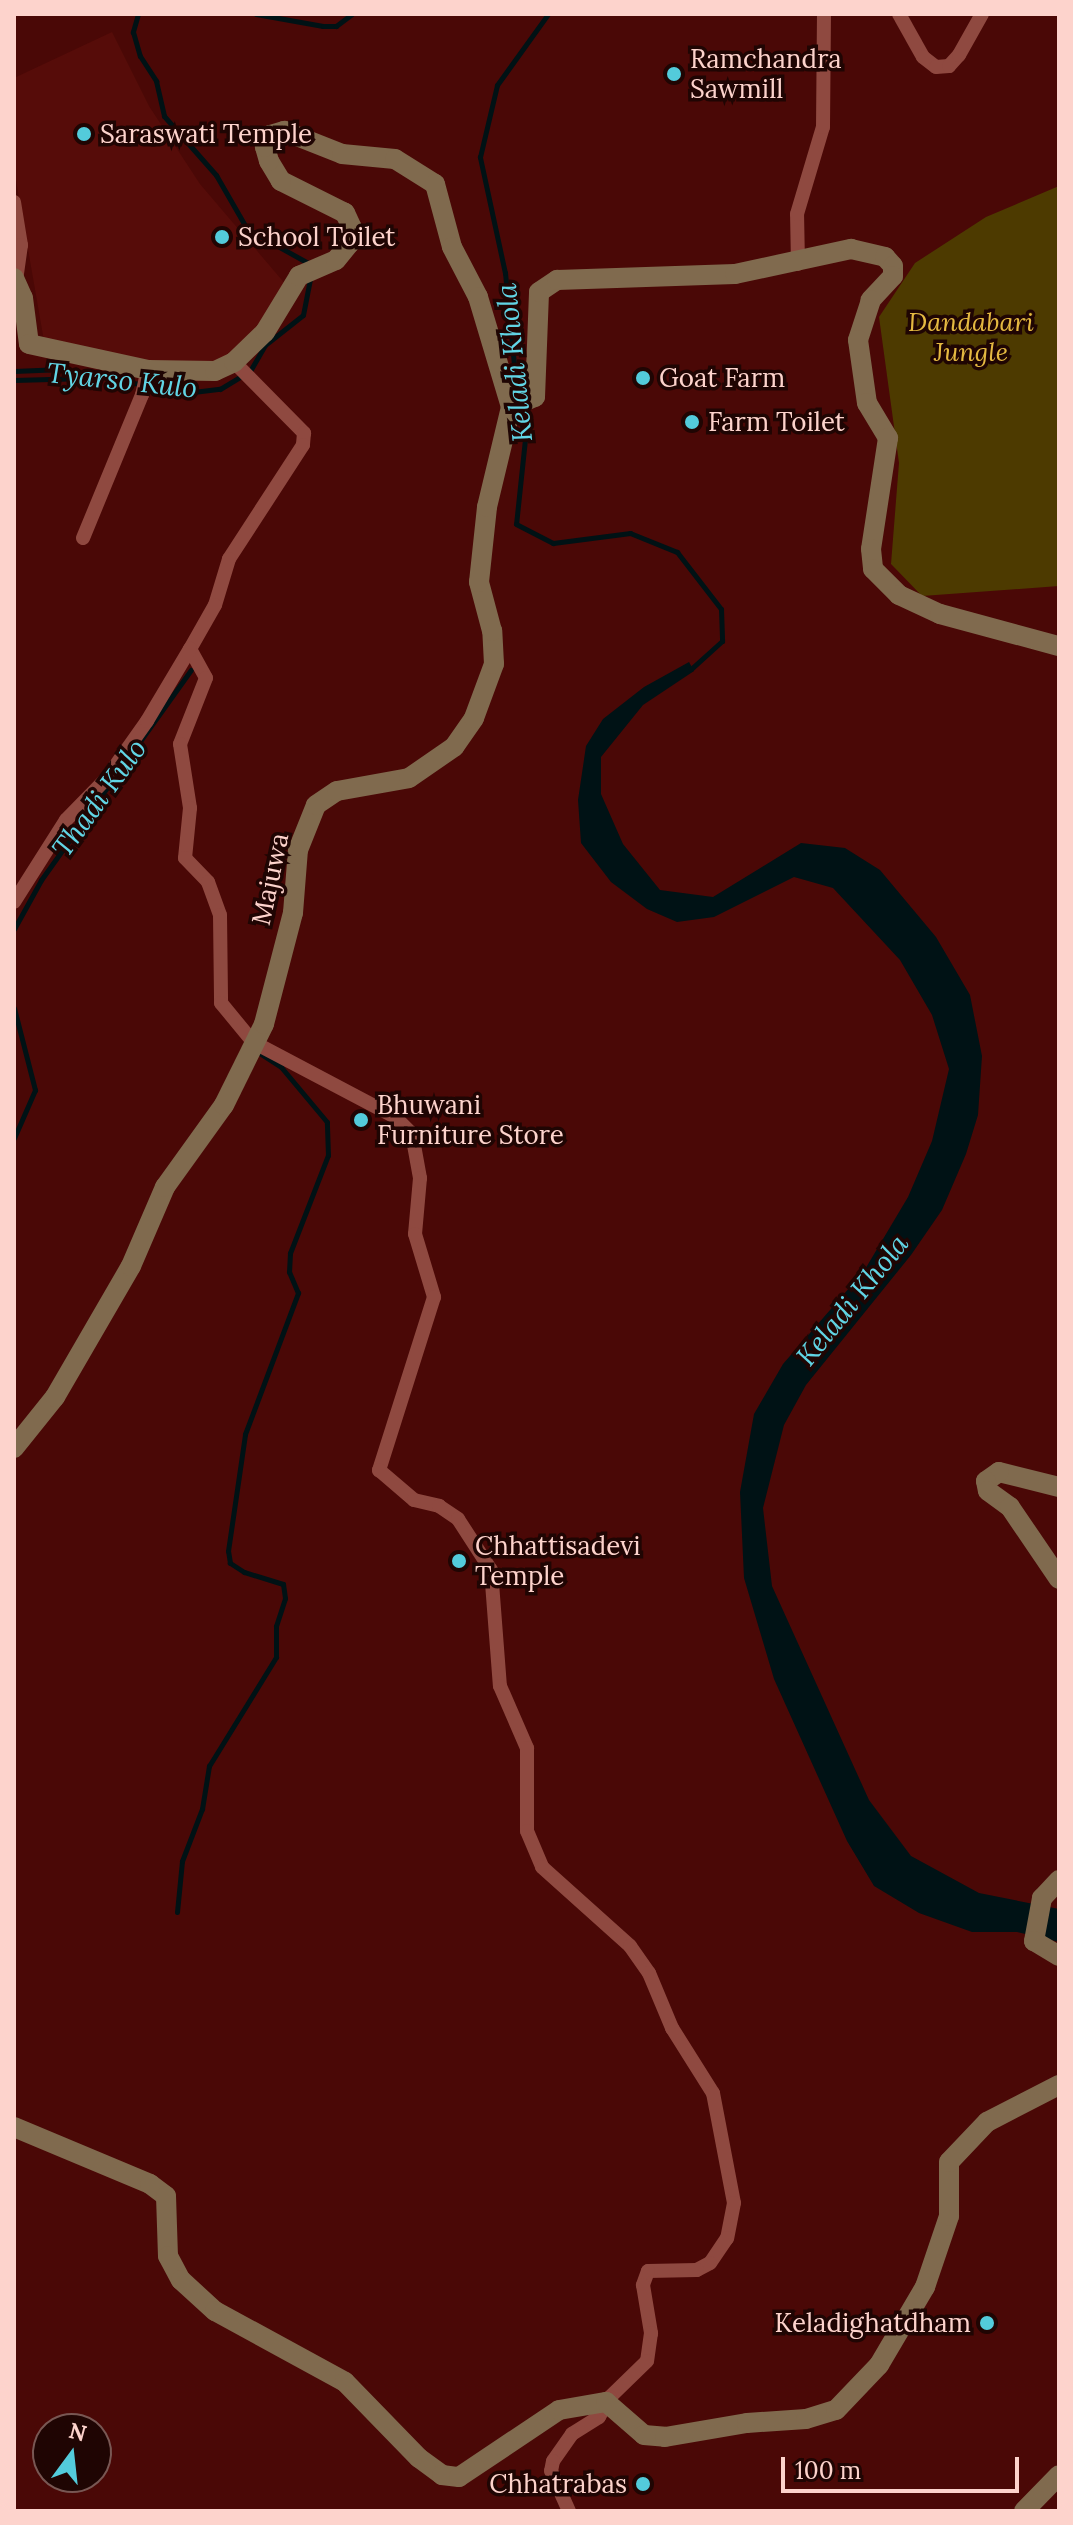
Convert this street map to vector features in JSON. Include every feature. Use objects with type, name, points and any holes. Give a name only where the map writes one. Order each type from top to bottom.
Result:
[{"type":"street","points":[[798,264],[797,214],[823,127],[828,62],[824,14]]},
{"type":"street","points":[[899,14],[923,57],[936,67],[949,66],[959,55],[982,14]]},
{"type":"street","points":[[14,202],[21,245],[15,278],[29,344],[148,370],[196,374],[236,366],[314,270],[344,252],[352,228],[345,213],[281,181],[265,147],[277,130],[342,154],[395,159],[435,184],[452,247],[478,297],[511,407],[536,393],[539,292],[557,280],[735,274],[798,264],[851,249],[885,257],[893,266],[893,276],[867,308],[858,340],[867,403],[888,438],[875,517],[873,569],[899,595],[940,614],[1059,646]]},
{"type":"street","points":[[14,902],[66,820],[106,779],[192,652],[215,605],[229,559],[303,445],[304,433],[236,366]]},
{"type":"street","points":[[83,538],[142,395],[148,370]]},
{"type":"street","name":"Majuwa","points":[[14,1448],[55,1397],[131,1266],[165,1187],[224,1105],[264,1024],[293,913],[298,850],[316,805],[337,791],[409,778],[454,747],[474,718],[494,664],[492,631],[479,582],[487,507],[511,407]]},
{"type":"street","points":[[192,652],[206,678],[180,744],[190,808],[185,858],[208,882],[220,915],[221,1003],[253,1042],[395,1117],[412,1134],[420,1178],[415,1234],[434,1297],[379,1470],[414,1500],[439,1506],[458,1519],[491,1570],[500,1686],[527,1748],[525,1816],[542,1867],[630,1946],[649,1973],[672,2028],[713,2093],[734,2203],[727,2238],[720,2252],[697,2270],[648,2271],[643,2285],[651,2333],[647,2361],[606,2402],[599,2417],[572,2434],[553,2461],[551,2471],[569,2511]]},
{"type":"street","points":[[1059,1487],[999,1472],[986,1481],[988,1491],[1010,1507],[1059,1579]]},
{"type":"street","points":[[1059,1880],[1042,1898],[1034,1942],[1059,1956]]},
{"type":"street","points":[[606,2402],[644,2435],[665,2437],[747,2423],[806,2419],[836,2410],[879,2365],[930,2275],[949,2216],[949,2162],[987,2122],[1059,2085]]},
{"type":"street","points":[[14,2127],[150,2184],[166,2196],[168,2256],[181,2280],[215,2311],[345,2382],[442,2475],[459,2477],[473,2470],[559,2410],[606,2402]]},
{"type":"street","points":[[1024,2511],[1059,2475]]},
{"type":"shaded area","points":[[112,32],[149,106],[200,184],[287,286],[237,353],[197,371],[44,341],[14,169],[14,78]]},
{"type":"green space","name":"Dandabari Jungle","points":[[1059,186],[1059,586],[922,596],[891,564],[899,463],[879,317],[915,263],[986,217]]},
{"type":"water","points":[[689,662],[694,671],[643,705],[601,757],[601,794],[623,844],[660,890],[713,897],[801,843],[845,848],[880,870],[936,937],[970,995],[982,1056],[978,1115],[966,1154],[942,1210],[911,1255],[806,1385],[784,1425],[763,1508],[772,1586],[869,1800],[911,1856],[979,1893],[1059,1909],[1059,1942],[1017,1932],[972,1932],[919,1913],[874,1886],[847,1841],[774,1679],[744,1578],[740,1492],[754,1414],[783,1364],[864,1271],[908,1197],[932,1141],[949,1069],[932,1015],[900,960],[833,888],[794,877],[714,917],[677,922],[647,909],[611,882],[581,843],[578,800],[586,746],[603,719],[644,687]]},
{"type":"waterway","points":[[138,14],[133,32],[140,56],[156,81],[164,116],[216,175],[247,229],[310,264]]},
{"type":"waterway","points":[[256,14],[323,26],[336,26],[352,14]]},
{"type":"waterway","name":"Keladi Khola","points":[[517,395],[505,273],[480,157],[497,85],[548,14]]},
{"type":"waterway","name":"Tyarso Kulo","points":[[14,371],[62,369],[185,393],[220,389],[250,371],[265,345],[303,315],[310,278]]},
{"type":"waterway","points":[[14,380],[87,378]]},
{"type":"waterway","name":"Keladi Khola","points":[[519,409],[525,439],[516,524],[553,543],[630,533],[677,552],[721,609],[722,641],[691,669]]},
{"type":"waterway","name":"Thadi Kulo","points":[[14,929],[41,880],[191,670]]},
{"type":"waterway","name":"Thadi Kulo","points":[[14,1008],[35,1090],[14,1138]]},
{"type":"waterway","points":[[177,1912],[182,1861],[202,1809],[209,1766],[276,1657],[276,1626],[285,1598],[283,1584],[244,1572],[230,1563],[228,1551],[245,1434],[298,1293],[289,1272],[290,1253],[328,1155],[327,1122],[281,1067],[261,1054]]},
{"type":"place","name":"Ramchandra Sawmill","points":[[674,74]]},
{"type":"place","name":"Saraswati Temple","points":[[84,134]]},
{"type":"place","name":"School Toilet","points":[[222,237]]},
{"type":"place","name":"Goat Farm","points":[[643,378]]},
{"type":"place","name":"Farm Toilet","points":[[692,422]]},
{"type":"place","name":"Bhuwani Furniture Store","points":[[361,1120]]},
{"type":"place","name":"Chhattisadevi Temple","points":[[459,1561]]},
{"type":"place","name":"Keladighatdham","points":[[987,2323]]},
{"type":"place","name":"Chhatrabas","points":[[643,2484]]}]
